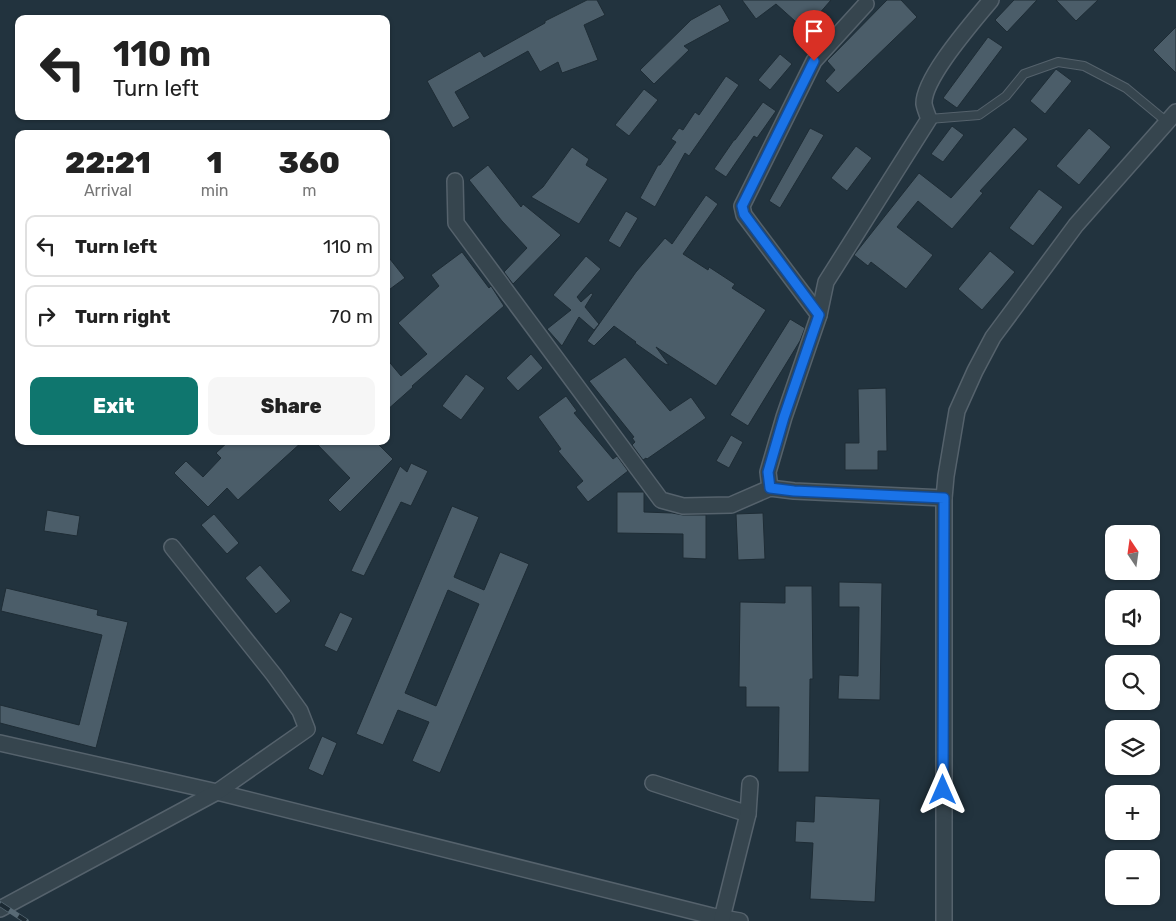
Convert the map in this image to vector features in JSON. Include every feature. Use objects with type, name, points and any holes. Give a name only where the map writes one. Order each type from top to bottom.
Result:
[{"type":"street","points":[[770,488],[768,472],[784,417],[819,315],[826,282],[929,119],[924,103],[931,80],[961,36],[991,0]]},
{"type":"street","points":[[819,315],[744,214],[742,206],[814,61],[866,4]]},
{"type":"street","points":[[944,921],[944,498],[957,411],[993,337],[1076,225],[1172,117]]},
{"type":"street","points":[[455,181],[456,224],[661,500],[682,506],[731,505],[770,488],[794,491],[944,498]]},
{"type":"street","points":[[0,909],[217,792],[307,730],[300,711],[274,675],[172,547]]},
{"type":"street","points":[[0,743],[217,792],[715,918],[740,921]]},
{"type":"street","points":[[652,783],[748,814]]},
{"type":"street","points":[[715,918],[748,814],[750,784]]},
{"type":"lane","points":[[929,119],[979,115],[1006,96],[1024,74],[1058,62],[1084,66],[1126,88],[1172,117]]},
{"type":"building","points":[[587,0],[597,0],[605,15],[584,25],[598,60],[562,73],[558,62],[540,72],[528,51],[455,92],[470,118],[453,128],[427,81],[480,51],[484,57],[545,23],[545,21]]},
{"type":"building","points":[[742,0],[831,0],[805,30],[776,4],[756,19]]},
{"type":"building","points":[[887,0],[901,0],[917,17],[838,93],[825,81],[835,70],[827,61]]},
{"type":"building","points":[[1014,0],[1037,0],[1007,32],[995,20]]},
{"type":"building","points":[[1056,0],[1098,0],[1076,21]]},
{"type":"building","points":[[720,4],[730,21],[684,46],[689,50],[654,84],[640,70],[691,20]]},
{"type":"building","points":[[1176,27],[1176,73],[1153,50]]},
{"type":"building","points":[[988,37],[1003,47],[957,108],[943,98]]},
{"type":"building","points":[[780,54],[792,64],[770,90],[758,80]]},
{"type":"building","points":[[1056,69],[1072,81],[1045,114],[1030,101]]},
{"type":"building","points":[[726,76],[739,85],[689,156],[685,153],[655,207],[640,198],[658,165],[660,165],[676,142],[671,139],[679,128],[683,130],[695,112],[699,115]]},
{"type":"building","points":[[644,89],[658,100],[629,136],[615,125]]},
{"type":"building","points":[[763,102],[776,111],[757,138],[754,136],[726,177],[714,169]]},
{"type":"building","points":[[952,126],[964,135],[943,162],[931,154]]},
{"type":"building","points":[[1014,127],[1028,139],[980,191],[983,193],[952,229],[918,201],[897,227],[933,255],[906,289],[871,262],[868,266],[854,255],[919,173],[951,198]]},
{"type":"building","points":[[810,128],[824,135],[780,208],[769,201]]},
{"type":"building","points":[[1089,128],[1111,147],[1079,185],[1056,166]]},
{"type":"building","points":[[856,146],[872,158],[847,191],[831,178]]},
{"type":"building","points":[[572,147],[589,159],[586,165],[608,179],[579,224],[531,197],[543,187]]},
{"type":"building","points":[[488,165],[521,207],[523,204],[561,235],[513,284],[504,272],[527,248],[469,180]]},
{"type":"building","points":[[1039,189],[1063,207],[1033,246],[1009,228]]},
{"type":"building","points":[[706,195],[718,204],[683,254],[708,270],[709,267],[735,284],[732,288],[766,310],[716,386],[656,347],[669,365],[665,364],[614,326],[594,346],[587,341],[636,272],[665,238],[672,244]]},
{"type":"building","points":[[626,211],[638,218],[620,248],[608,241]]},
{"type":"building","points":[[990,251],[1015,272],[982,310],[958,289]]},
{"type":"building","points":[[462,252],[489,288],[491,286],[504,306],[390,407],[390,363],[401,376],[427,354],[398,323],[439,286],[431,275]]},
{"type":"building","points":[[586,256],[601,269],[577,297],[581,302],[591,293],[593,294],[585,307],[599,324],[594,330],[579,317],[562,346],[547,329],[571,310],[553,295]]},
{"type":"building","points":[[390,259],[405,278],[390,289]]},
{"type":"building","points":[[790,319],[805,328],[800,341],[748,426],[730,415]]},
{"type":"building","points":[[531,354],[543,368],[518,391],[506,378]]},
{"type":"building","points":[[625,357],[670,411],[691,397],[706,418],[643,460],[632,445],[635,442],[632,438],[634,437],[589,381]]},
{"type":"building","points":[[466,374],[485,388],[461,420],[442,406]]},
{"type":"building","points":[[886,388],[887,451],[878,451],[878,470],[845,470],[845,443],[859,443],[858,389]]},
{"type":"building","points":[[566,396],[577,411],[574,413],[613,459],[617,456],[628,471],[588,502],[576,487],[583,481],[558,451],[561,449],[538,417]]},
{"type":"building","points":[[731,435],[743,442],[729,468],[716,461]]},
{"type":"building","points":[[225,445],[299,445],[238,500],[227,488],[208,507],[174,473],[186,461],[203,477],[221,458],[216,453]]},
{"type":"building","points":[[318,445],[379,445],[393,459],[340,512],[328,500],[350,478]]},
{"type":"building","points":[[411,463],[428,471],[411,506],[401,502],[364,576],[351,571],[400,466],[407,472]]},
{"type":"building","points":[[617,492],[644,492],[644,512],[706,515],[706,559],[683,558],[683,534],[617,533]]},
{"type":"building","points":[[452,506],[479,517],[454,577],[484,590],[500,552],[529,564],[440,773],[412,761],[429,722],[398,710],[383,745],[356,734]],"holes":[[[448,590],[479,604],[436,706],[405,693]]]},
{"type":"building","points":[[47,510],[80,516],[77,536],[44,531]]},
{"type":"building","points":[[763,513],[765,559],[738,560],[736,514]]},
{"type":"building","points":[[214,514],[239,543],[227,554],[201,525]]},
{"type":"building","points":[[260,565],[291,601],[276,614],[245,578]]},
{"type":"building","points":[[839,582],[882,583],[880,700],[838,699],[839,675],[858,676],[859,607],[839,607]]},
{"type":"building","points":[[785,586],[812,586],[813,679],[810,679],[809,772],[778,772],[779,707],[746,707],[746,687],[739,687],[740,602],[785,603]]},
{"type":"building","points":[[6,588],[98,610],[97,615],[128,622],[96,748],[0,723],[0,705],[79,725],[102,635],[1,611]]},
{"type":"building","points":[[340,612],[353,618],[337,652],[324,646]]},
{"type":"building","points":[[322,736],[337,743],[323,776],[308,769]]},
{"type":"building","points":[[815,796],[880,799],[875,902],[810,899],[813,843],[795,842],[796,821],[814,822]]},
{"type":"railway","points":[[0,904],[26,921]]},
{"type":"route","points":[[814,61],[742,206],[744,214],[819,315],[784,417],[768,472],[770,488],[794,491],[944,498],[943,790]]}]
